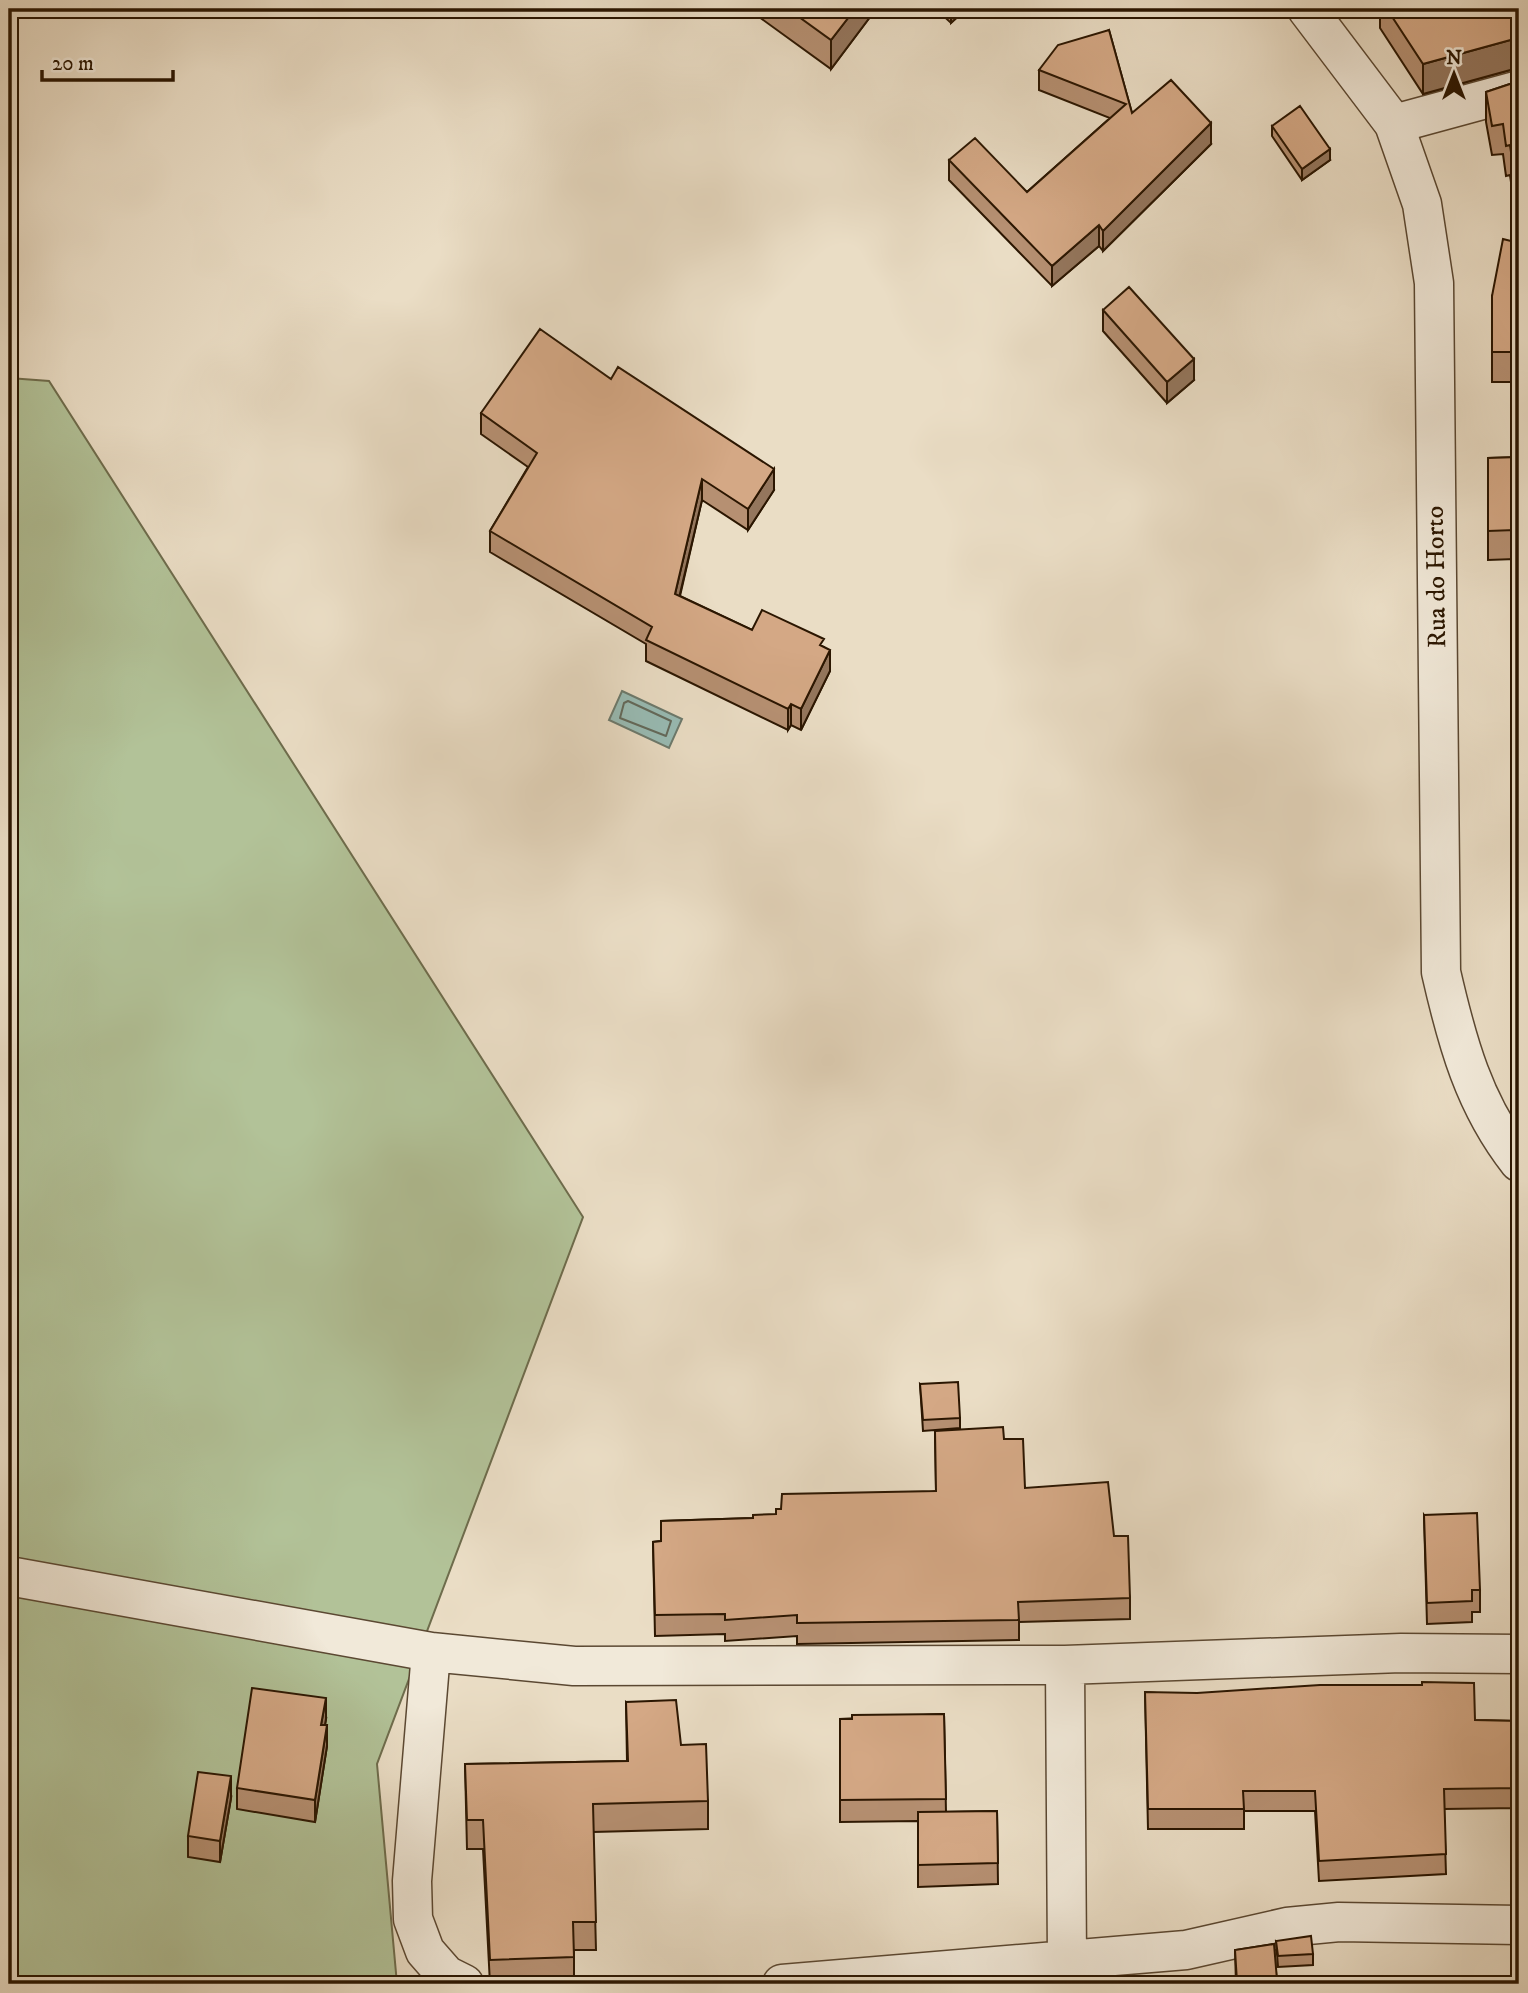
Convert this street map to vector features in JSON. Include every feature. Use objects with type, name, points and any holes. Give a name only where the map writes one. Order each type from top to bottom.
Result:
[{"type":"street","name":"Rua do Horto","points":[[1307,9],[1394,124],[1422,204],[1434,283],[1441,972],[1459,1050],[1499,1136],[1519,1162]]},
{"type":"street","points":[[1394,124],[1519,90]]},
{"type":"street","points":[[9,1576],[431,1652],[574,1665],[1065,1665],[1401,1653],[1519,1654]]},
{"type":"street","points":[[431,1652],[412,1881],[413,1919],[425,1951],[446,1975],[464,1984]]},
{"type":"street","points":[[1065,1665],[1067,1961]]},
{"type":"street","points":[[782,1984],[1186,1950],[1287,1927],[1339,1922],[1519,1925]]},
{"type":"green space","points":[[9,378],[49,381],[583,1217],[377,1764],[397,1984],[9,1984]]},
{"type":"water","points":[[622,691],[682,719],[669,748],[609,720]]},
{"type":"building","points":[[788,9],[855,9],[831,40]]},
{"type":"building","points":[[1387,9],[1519,9],[1519,39],[1423,64]]},
{"type":"building","points":[[1109,30],[1132,113],[1171,80],[1211,123],[1103,231],[1099,225],[1052,266],[949,160],[975,138],[1027,192],[1126,104],[1039,70],[1058,45]]},
{"type":"building","points":[[1519,81],[1519,209],[1510,145],[1506,146],[1503,124],[1492,126],[1486,92]]},
{"type":"building","points":[[1300,106],[1330,149],[1302,169],[1272,126]]},
{"type":"building","points":[[1503,239],[1519,243],[1519,352],[1492,352],[1492,296]]},
{"type":"building","points":[[1129,287],[1194,359],[1167,382],[1103,310]]},
{"type":"building","points":[[540,329],[611,379],[618,367],[774,469],[748,509],[702,479],[675,594],[752,630],[762,610],[824,639],[820,645],[830,650],[801,709],[791,704],[788,709],[646,640],[652,627],[490,531],[537,453],[481,413]]},
{"type":"building","points":[[1519,457],[1519,536],[1515,530],[1488,531],[1488,458]]},
{"type":"building","points":[[1511,661],[1519,661],[1519,816],[1511,816]]},
{"type":"building","points":[[958,1382],[960,1418],[923,1420],[920,1384]]},
{"type":"building","points":[[1003,1427],[1004,1439],[1023,1439],[1025,1488],[1108,1482],[1114,1536],[1128,1536],[1130,1598],[1018,1602],[1019,1620],[797,1623],[797,1615],[725,1620],[725,1614],[655,1615],[653,1542],[661,1541],[661,1521],[753,1518],[753,1515],[776,1514],[776,1509],[781,1509],[782,1494],[936,1491],[935,1431]]},
{"type":"building","points":[[1477,1513],[1480,1590],[1472,1590],[1472,1601],[1427,1603],[1424,1515]]},
{"type":"building","points":[[1422,1682],[1474,1683],[1475,1720],[1519,1721],[1519,1850],[1517,1788],[1444,1789],[1446,1854],[1319,1861],[1315,1791],[1243,1791],[1244,1809],[1148,1809],[1145,1692],[1197,1693],[1320,1685],[1422,1685]]},
{"type":"building","points":[[252,1688],[326,1698],[321,1725],[327,1725],[315,1800],[237,1788]]},
{"type":"building","points":[[676,1700],[681,1745],[706,1744],[708,1801],[593,1804],[596,1922],[573,1922],[574,1957],[490,1960],[483,1820],[467,1820],[465,1764],[628,1761],[626,1702]]},
{"type":"building","points":[[944,1714],[946,1799],[840,1800],[840,1719],[852,1719],[852,1715]]},
{"type":"building","points":[[198,1772],[231,1776],[220,1841],[188,1836]]},
{"type":"building","points":[[997,1811],[998,1863],[918,1865],[918,1812]]},
{"type":"building","points":[[1311,1936],[1313,1954],[1278,1956],[1276,1941]]},
{"type":"building","points":[[1274,1944],[1277,1980],[1237,1982],[1235,1950]]}]
